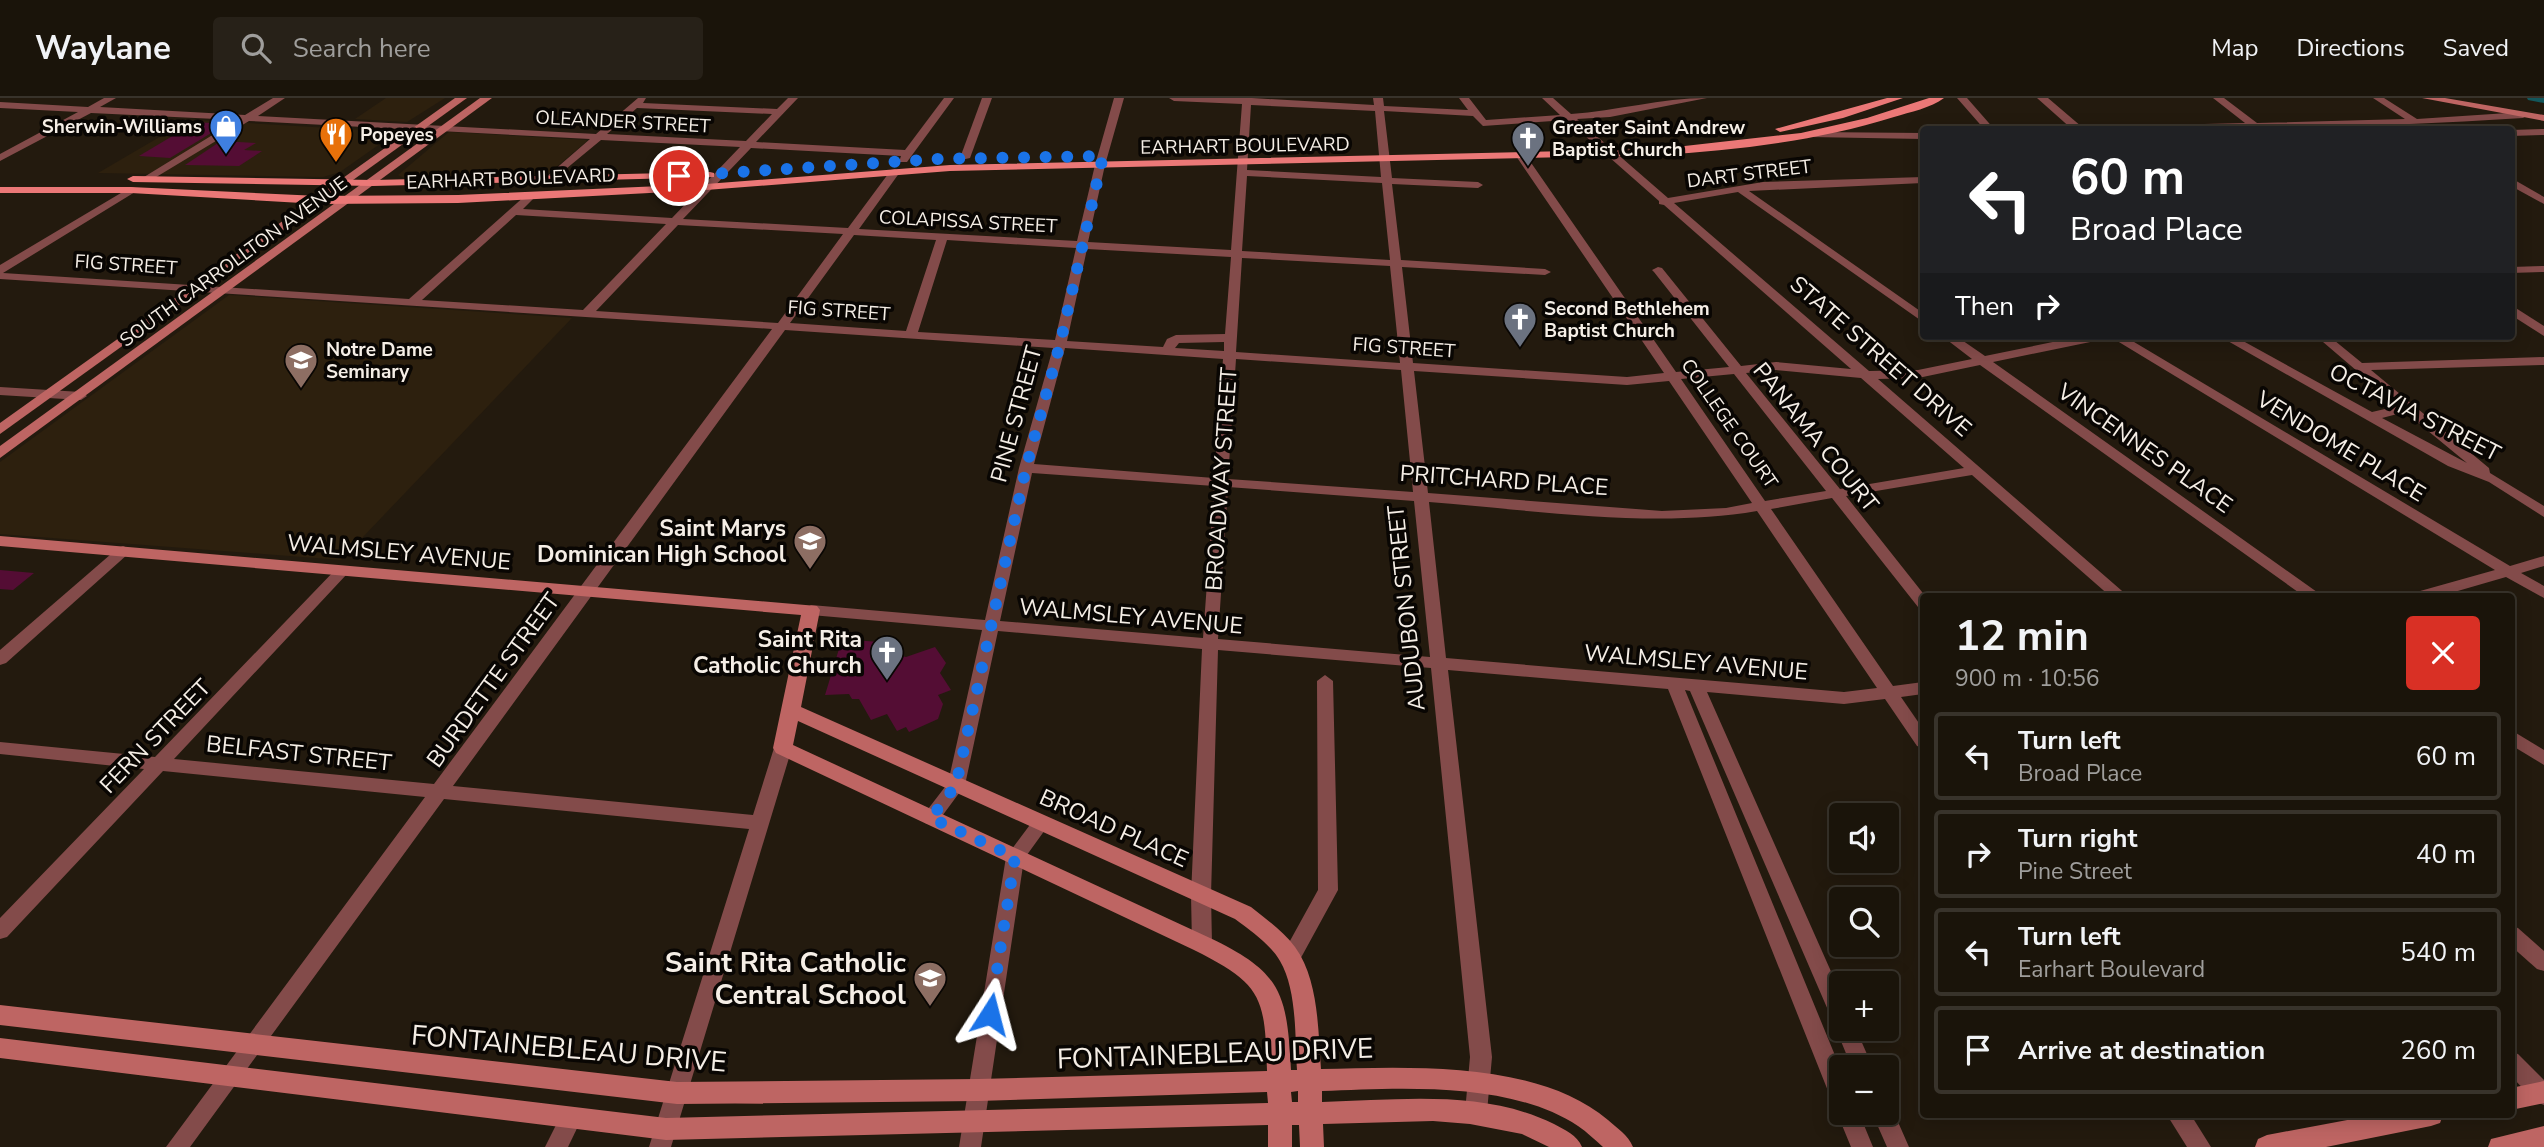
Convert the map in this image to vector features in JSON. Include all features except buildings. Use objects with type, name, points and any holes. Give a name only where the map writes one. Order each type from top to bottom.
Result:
[{"type":"main road","name":"EARHART BOULEVARD","points":[[0,178],[373,183],[718,175],[965,158],[1242,164],[1384,156],[1593,139],[1728,136],[1802,124],[1898,98]]},
{"type":"main road","name":"EARHART BOULEVARD","points":[[1384,156],[1521,156],[1704,149],[1814,135],[1892,116],[1939,98]]},
{"type":"main road","points":[[1873,106],[1892,116]]},
{"type":"main road","name":"EARHART BOULEVARD","points":[[0,190],[131,190],[319,200],[468,199],[706,187],[902,162],[1101,160]]},
{"type":"main road","points":[[549,195],[612,188],[620,184],[617,180],[604,178]]},
{"type":"main road","points":[[468,199],[485,187],[549,180]]},
{"type":"street","points":[[0,158],[111,98]]},
{"type":"street","points":[[148,179],[280,98]]},
{"type":"street","name":"SOUTH CARROLLTON AVENUE","points":[[0,430],[462,98]]},
{"type":"street","name":"SOUTH CARROLLTON AVENUE","points":[[0,453],[487,98]]},
{"type":"street","points":[[587,313],[793,98]]},
{"type":"street","name":"BURDETTE STREET","points":[[177,1147],[949,98]]},
{"type":"street","points":[[965,158],[986,98]]},
{"type":"street","name":"PINE STREET","points":[[931,818],[956,785],[1026,468],[1060,344],[1101,160],[1119,98]]},
{"type":"street","points":[[1174,98],[1378,103],[1474,113]]},
{"type":"street","points":[[1464,98],[1483,123],[1647,108],[1702,98]]},
{"type":"street","name":"STATE STREET DRIVE","points":[[1547,98],[1663,202],[2116,593]]},
{"type":"street","points":[[1633,98],[1647,108]]},
{"type":"street","points":[[1962,98],[1987,126]]},
{"type":"street","points":[[2042,98],[2075,126]]},
{"type":"street","points":[[2218,98],[2257,126]]},
{"type":"street","points":[[2378,98],[2421,126]]},
{"type":"street","points":[[2427,98],[2522,111],[2544,130]]},
{"type":"street","points":[[2472,98],[2544,118]]},
{"type":"street","name":"BROADWAY STREET","points":[[1202,943],[1201,895],[1210,645],[1247,100]]},
{"type":"street","points":[[549,180],[639,101],[779,112]]},
{"type":"street","name":"AUDUBON STREET","points":[[1378,103],[1481,1057],[1476,1112]]},
{"type":"street","name":"OLEANDER STREET","points":[[0,105],[746,145],[902,162]]},
{"type":"street","points":[[2289,126],[2415,122],[2544,111]]},
{"type":"street","points":[[2515,133],[2544,130]]},
{"type":"street","points":[[1814,135],[1920,136]]},
{"type":"street","name":"COLLEGE COURT","points":[[1521,156],[1920,737]]},
{"type":"street","points":[[1242,164],[1388,181],[1478,185]]},
{"type":"street","name":"DART STREET","points":[[1663,202],[1793,183],[1920,180]]},
{"type":"street","points":[[2515,183],[2544,201]]},
{"type":"street","points":[[1740,189],[1920,316]]},
{"type":"street","points":[[0,270],[131,190]]},
{"type":"street","points":[[2515,194],[2544,193]]},
{"type":"street","points":[[412,302],[530,197]]},
{"type":"street","name":"COLAPISSA STREET","points":[[515,212],[1545,272]]},
{"type":"street","points":[[911,334],[943,236]]},
{"type":"street","points":[[268,238],[295,240]]},
{"type":"street","name":"PANAMA COURT","points":[[1658,270],[1920,599]]},
{"type":"street","points":[[2515,270],[2544,270]]},
{"type":"street","name":"FIG STREET","points":[[0,276],[1627,381],[1802,366],[1918,374],[2081,340]]},
{"type":"street","points":[[2515,312],[2544,332]]},
{"type":"street","points":[[1168,351],[1171,342],[1176,339],[1231,338]]},
{"type":"street","name":"VINCENNES PLACE","points":[[1954,340],[2310,593]]},
{"type":"street","name":"VENDOME PLACE","points":[[2122,340],[2544,593]]},
{"type":"street","name":"OCTAVIA STREET","points":[[2232,340],[2454,464],[2494,479],[2544,513]]},
{"type":"street","points":[[2327,340],[2494,479]]},
{"type":"street","points":[[2359,367],[2544,361]]},
{"type":"street","points":[[0,391],[80,396]]},
{"type":"street","points":[[2370,417],[2408,407]]},
{"type":"street","name":"PRITCHARD PLACE","points":[[1026,468],[1662,515],[1703,514],[1764,506],[1833,492],[1976,470]]},
{"type":"street","name":"WALMSLEY AVENUE","points":[[0,541],[1844,698],[1920,688]]},
{"type":"street","points":[[0,659],[123,551]]},
{"type":"street","points":[[2433,593],[2544,561]]},
{"type":"street","name":"FERN STREET","points":[[0,931],[342,571]]},
{"type":"street","points":[[663,1138],[783,748],[793,711],[811,610]]},
{"type":"street","points":[[1290,959],[1328,890],[1325,681]]},
{"type":"street","points":[[1674,683],[1829,1066]]},
{"type":"street","points":[[1696,685],[1829,990]]},
{"type":"street","name":"BROAD PLACE","points":[[793,711],[1243,913],[1290,959],[1301,988],[1309,1080]]},
{"type":"street","points":[[1690,725],[1713,723]]},
{"type":"street","points":[[2515,739],[2544,760]]},
{"type":"street","name":"BELFAST STREET","points":[[0,748],[760,823]]},
{"type":"street","points":[[783,748],[1202,943],[1242,966],[1262,983],[1275,1022],[1280,1147]]},
{"type":"street","points":[[970,1147],[1015,857],[1041,823]]},
{"type":"street","points":[[1768,916],[1796,914]]},
{"type":"street","points":[[2515,938],[2544,963]]},
{"type":"street","name":"FONTAINEBLEAU DRIVE","points":[[0,1015],[677,1093],[978,1090],[1389,1078],[1479,1082],[1531,1094],[1560,1105],[1587,1118],[1621,1147]]},
{"type":"street","points":[[0,1048],[231,1074],[571,1118],[663,1138],[973,1123],[1433,1110],[1476,1112],[1506,1117],[1538,1127],[1570,1147]]},
{"type":"street","points":[[2515,1065],[2543,1093]]},
{"type":"street","points":[[1309,1080],[1312,1147]]},
{"type":"street","points":[[2515,1098],[2543,1093]]},
{"type":"street","points":[[556,1147],[571,1118]]},
{"type":"street","points":[[2180,1118],[2200,1147]]},
{"type":"street","points":[[2267,1147],[2416,1118]]},
{"type":"street","points":[[1853,1125],[1862,1147]]},
{"type":"street","points":[[1888,1125],[1898,1147]]},
{"type":"street","points":[[2500,1147],[2544,1138]]},
{"type":"shaded area","points":[[386,98],[445,98],[407,122],[355,119]]},
{"type":"shaded area","points":[[195,120],[397,132],[340,172],[323,177],[98,173],[180,125]]},
{"type":"shaded area","points":[[449,132],[587,141],[547,175],[406,179],[398,175]]},
{"type":"shaded area","name":"Notre Dame Seminary","points":[[229,295],[572,318],[341,560],[0,534],[0,462]]},
{"type":"waterway","points":[[2532,98],[2544,100]]},
{"type":"place","name":"Sherwin-Williams","points":[[226,156]]},
{"type":"place","name":"Popeyes","points":[[336,164]]},
{"type":"place","name":"Greater Saint Andrew Baptist Church","points":[[1528,168]]},
{"type":"place","name":"Second Bethlehem Baptist Church","points":[[1520,349]]},
{"type":"place","name":"Notre Dame Seminary","points":[[301,390]]},
{"type":"place","name":"Saint Marys Dominican High School","points":[[810,571]]},
{"type":"place","name":"Saint Rita Catholic Church","points":[[887,682]]},
{"type":"place","name":"Saint Rita Catholic Central School","points":[[930,1008]]},
{"type":"route","points":[[679,176],[937,159],[1103,156],[1060,344],[1026,468],[956,785],[931,818],[1015,857],[990,1014]]}]
